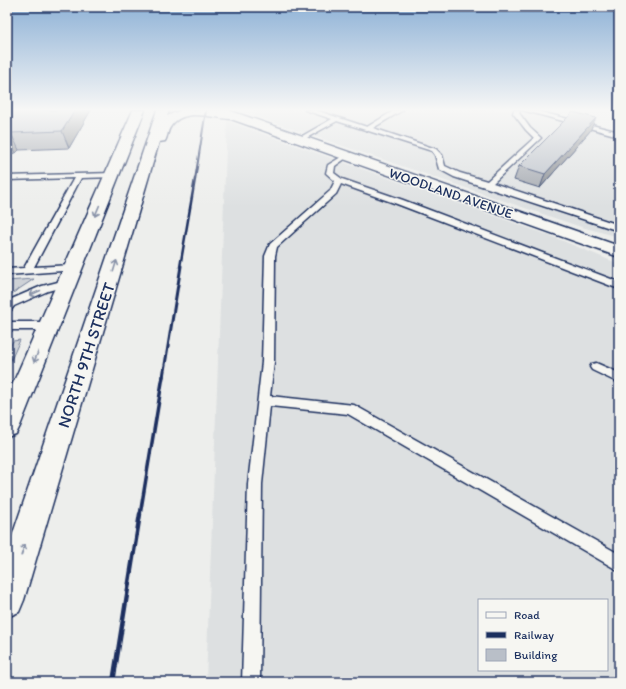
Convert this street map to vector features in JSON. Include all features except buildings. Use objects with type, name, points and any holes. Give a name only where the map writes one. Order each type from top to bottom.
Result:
[{"type":"street","points":[[7,426],[126,142]]},
{"type":"street","name":"NORTH 9TH STREET","points":[[7,600],[153,142]]},
{"type":"street","points":[[149,155],[155,152],[158,142]]},
{"type":"street","name":"WOODLAND AVENUE","points":[[305,142],[619,252]]},
{"type":"lane","points":[[411,142],[437,151],[442,167],[448,172],[619,228]]},
{"type":"lane","points":[[488,184],[533,142]]},
{"type":"lane","points":[[346,156],[332,165],[330,173],[339,181],[400,202],[619,286]]},
{"type":"lane","points":[[7,178],[112,175]]},
{"type":"lane","points":[[27,271],[78,177]]},
{"type":"lane","points":[[251,682],[255,484],[268,362],[270,256],[273,246],[333,192],[339,181]]},
{"type":"lane","points":[[7,272],[27,271],[70,276]]},
{"type":"lane","points":[[7,308],[10,304],[70,276]]},
{"type":"lane","points":[[7,326],[48,326]]},
{"type":"lane","points":[[596,367],[619,378]]},
{"type":"lane","points":[[264,400],[350,409],[619,564]]},
{"type":"shaded area","points":[[226,142],[287,142],[551,236],[619,264],[619,682],[206,682]]},
{"type":"shaded area","points":[[332,142],[619,142],[619,237],[578,226]]},
{"type":"shaded area","points":[[34,279],[7,297],[7,281]]},
{"type":"shaded area","points":[[20,340],[7,369],[7,353],[13,341]]},
{"type":"railway","points":[[195,180],[201,142]]},
{"type":"railway","points":[[180,267],[195,179]]},
{"type":"railway","points":[[163,377],[181,266]]},
{"type":"railway","points":[[140,515],[163,376]]},
{"type":"railway","points":[[113,682],[140,514]]}]
